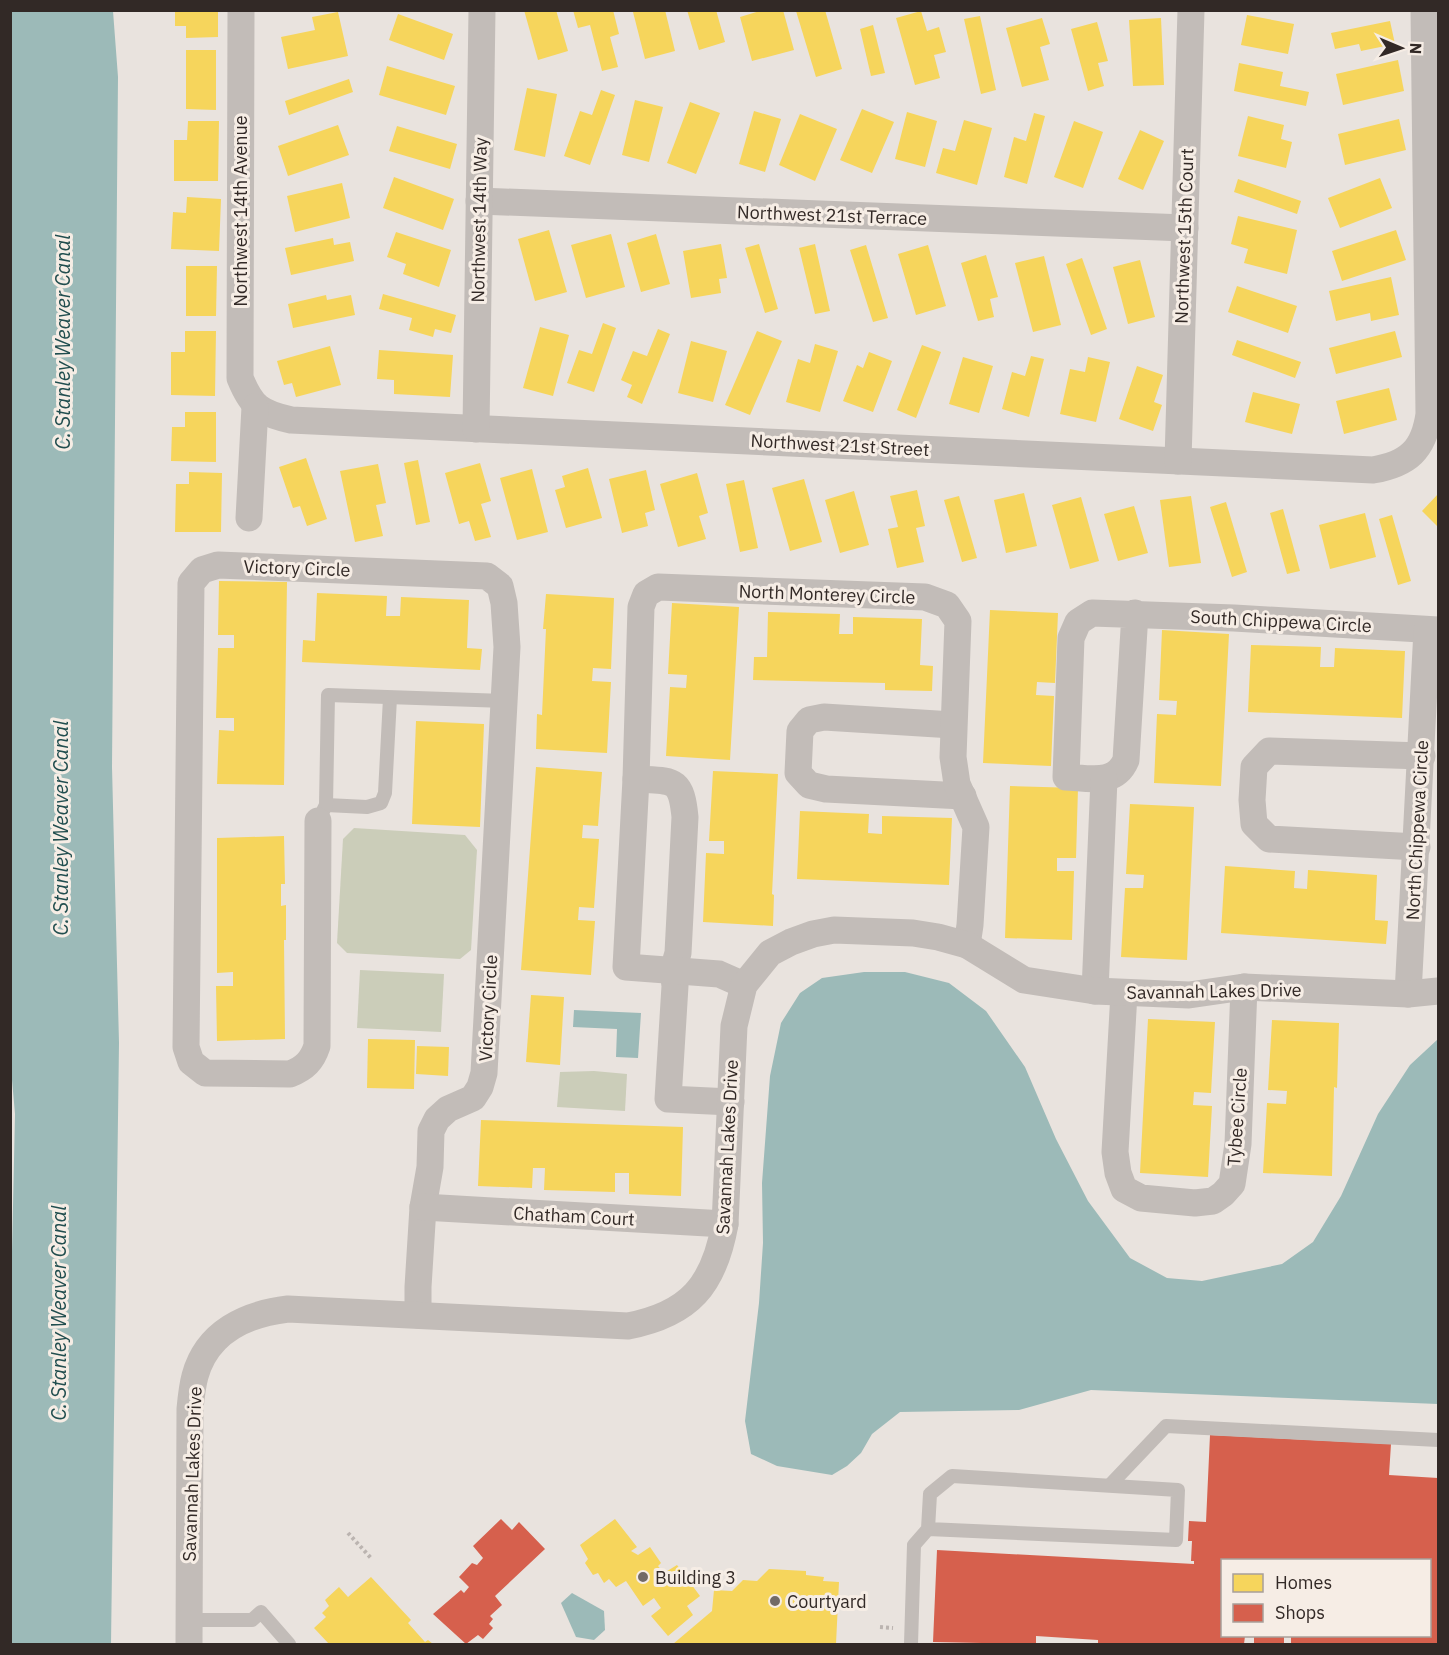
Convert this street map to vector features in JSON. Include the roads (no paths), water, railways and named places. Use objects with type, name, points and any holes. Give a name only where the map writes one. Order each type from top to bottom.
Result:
[{"type":"street","name":"Northwest 14th Avenue","points":[[241,10],[240,378],[255,407]]},
{"type":"street","name":"Northwest 14th Way","points":[[476,429],[482,10]]},
{"type":"street","name":"Northwest 15th Court","points":[[1178,461],[1191,10]]},
{"type":"street","name":"Northwest 21st Street","points":[[255,407],[273,416],[291,420],[1373,470],[1391,467],[1407,459],[1419,447],[1427,431],[1429,414],[1424,10]]},
{"type":"street","name":"Northwest 21st Terrace","points":[[479,201],[1185,228]]},
{"type":"street","points":[[249,518],[255,407]]},
{"type":"street","name":"Victory Circle","points":[[322,813],[317,1046],[313,1058],[303,1068],[291,1074],[205,1073],[191,1062],[186,1047],[191,583],[202,570],[218,565],[486,576],[500,586],[504,603],[507,647],[484,1073],[480,1087],[473,1098],[448,1109],[437,1119],[431,1131],[430,1167],[423,1207],[418,1315]]},
{"type":"street","name":"North Monterey Circle","points":[[636,779],[641,607],[645,594],[658,587],[925,597],[947,605],[958,621],[953,724],[954,766],[957,784],[976,827],[967,945]]},
{"type":"street","name":"South Chippewa Circle","points":[[1104,779],[1066,777],[1071,638],[1077,622],[1092,613],[1135,613],[1433,630]]},
{"type":"street","points":[[1095,991],[1104,779],[1114,776],[1122,769],[1126,760],[1135,613]]},
{"type":"street","name":"North Chippewa Circle","points":[[1408,993],[1422,756],[1433,630]]},
{"type":"street","points":[[953,724],[824,717],[809,720],[800,731],[798,773],[809,785],[826,789],[963,796]]},
{"type":"street","points":[[1417,847],[1269,839],[1254,824],[1252,800],[1254,767],[1269,751],[1422,756]]},
{"type":"street","points":[[731,1102],[668,1099],[675,986],[673,970],[678,953],[685,818],[683,796],[678,786],[666,780],[636,779],[626,967],[673,970],[718,974],[744,985]]},
{"type":"street","name":"Savannah Lakes Drive","points":[[190,1632],[190,1409],[195,1375],[210,1346],[224,1331],[237,1323],[254,1315],[288,1309],[628,1326],[644,1323],[677,1309],[704,1285],[721,1251],[726,1224],[734,1026],[744,985],[770,953],[791,942],[834,930],[913,933],[938,937],[967,945],[1024,980],[1095,991],[1189,994],[1244,987],[1408,993],[1438,991]]},
{"type":"street","name":"Tybee Circle","points":[[1124,993],[1115,1152],[1118,1173],[1124,1189],[1141,1198],[1196,1203],[1213,1201],[1232,1184],[1238,1144],[1244,987]]},
{"type":"street","name":"Chatham Court","points":[[423,1207],[726,1224]]},
{"type":"lane","points":[[390,698],[385,793],[381,803],[322,813],[328,695],[505,701]]},
{"type":"lane","points":[[1110,1485],[1166,1426],[1438,1440]]},
{"type":"lane","points":[[911,1644],[914,1545],[928,1529],[930,1494],[952,1476],[1178,1490],[1176,1540],[928,1529]]},
{"type":"lane","points":[[190,1632],[252,1620],[261,1612],[289,1644]]},
{"type":"water","name":"C. Stanley Weaver Canal","points":[[11,10],[113,11],[118,77],[112,767],[119,1043],[111,1644],[11,1644],[10,1343],[15,1114],[10,1057]]},
{"type":"water","points":[[864,972],[905,972],[949,983],[986,1011],[1025,1067],[1056,1139],[1088,1201],[1130,1258],[1167,1278],[1202,1281],[1282,1264],[1313,1242],[1341,1196],[1378,1114],[1410,1065],[1438,1039],[1438,1404],[1091,1390],[1019,1410],[900,1412],[872,1434],[861,1453],[847,1466],[832,1475],[777,1466],[751,1454],[745,1421],[759,1303],[763,1243],[762,1183],[770,1076],[781,1023],[800,993],[822,978]]},
{"type":"water","points":[[574,1010],[641,1013],[638,1058],[616,1057],[617,1029],[573,1027]]},
{"type":"water","points":[[572,1593],[604,1611],[605,1630],[594,1640],[576,1637],[561,1603]]},
{"type":"place","name":"Building 3","points":[[643,1577]]},
{"type":"place","name":"Courtyard","points":[[775,1601]]}]
